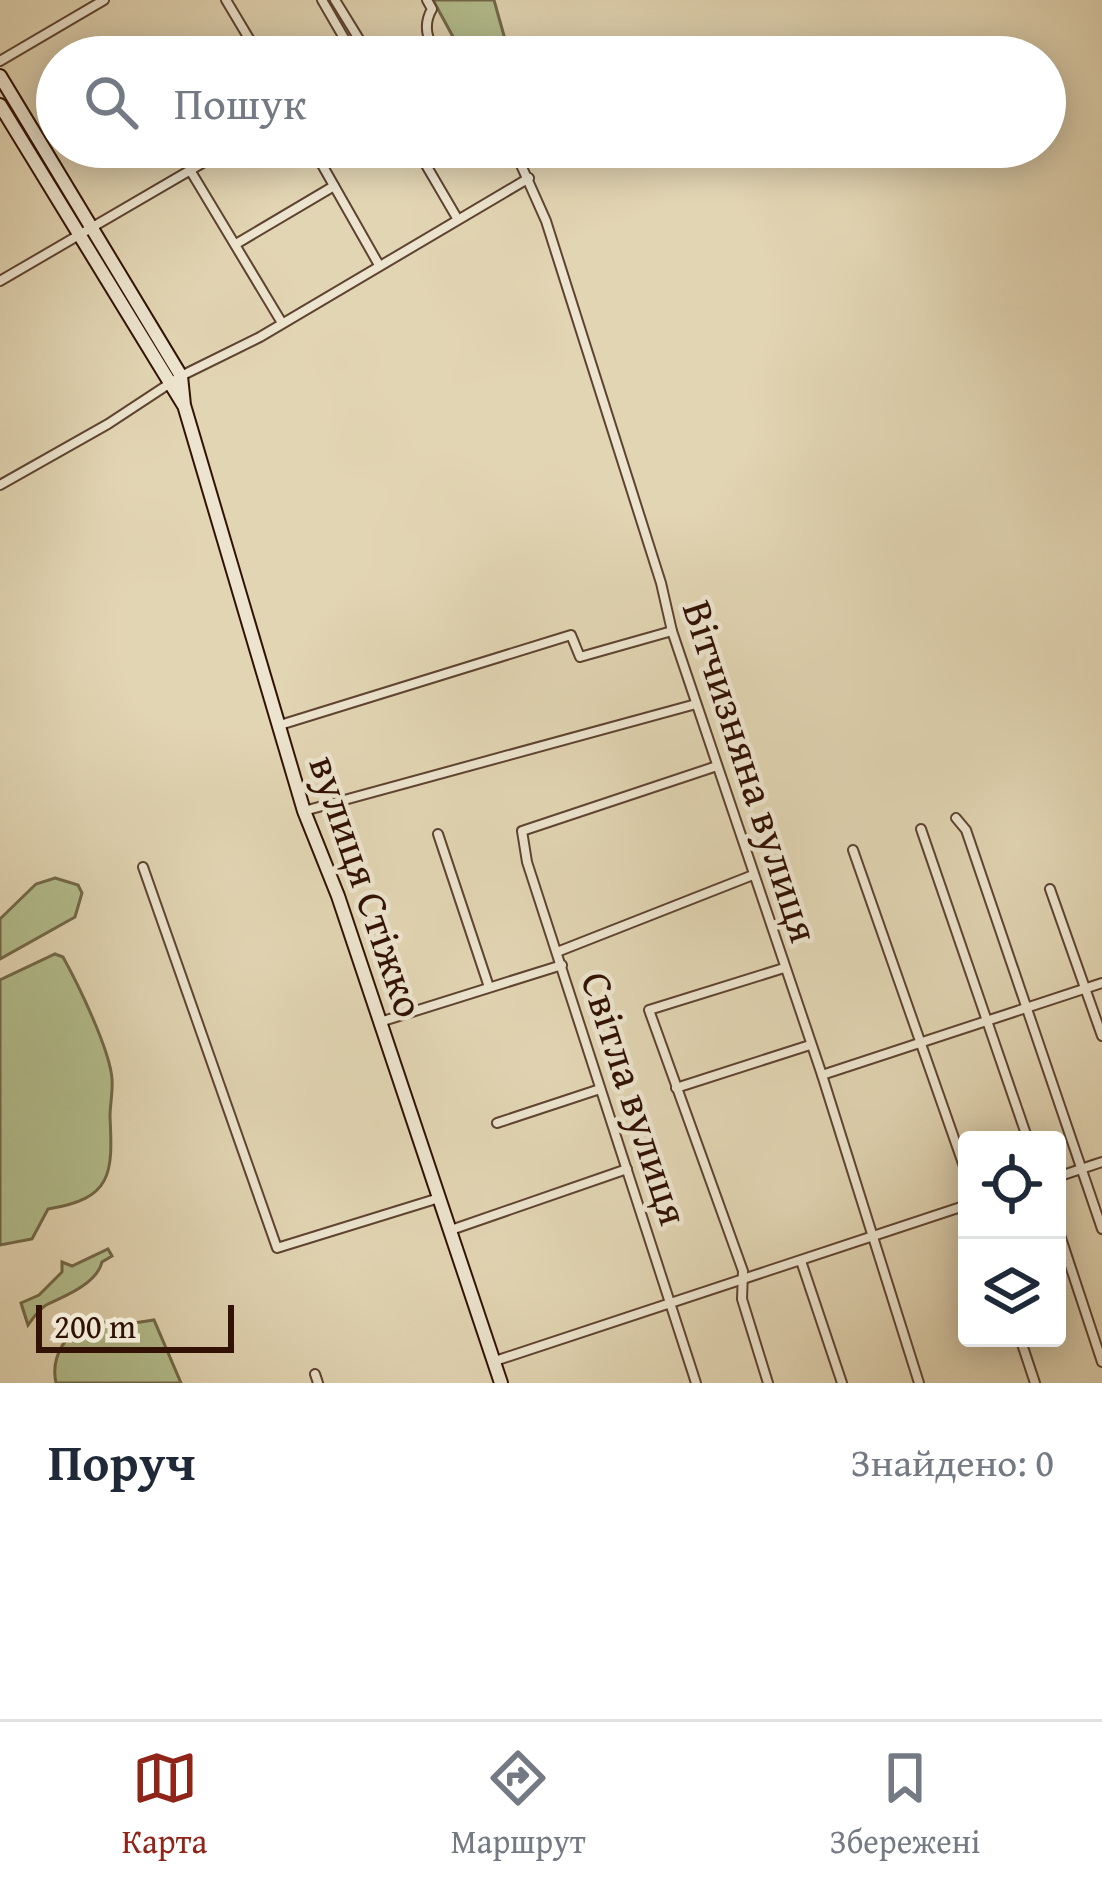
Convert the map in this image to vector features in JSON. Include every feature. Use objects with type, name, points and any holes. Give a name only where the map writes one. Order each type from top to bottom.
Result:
[{"type":"street","points":[[43,36],[104,0]]},
{"type":"street","points":[[226,0],[247,36]]},
{"type":"street","points":[[322,0],[343,36]]},
{"type":"street","points":[[335,0],[357,36]]},
{"type":"street","points":[[428,0],[432,9],[427,17],[428,36]]},
{"type":"street","points":[[0,61],[36,40]]},
{"type":"street","name":"вулиця Стіжко","points":[[0,76],[36,135]]},
{"type":"street","name":"вулиця Стіжко","points":[[0,105],[36,165]]},
{"type":"street","name":"вулиця Стіжко","points":[[38,168],[175,380]]},
{"type":"street","name":"вулиця Стіжко","points":[[56,168],[175,380],[304,811],[338,896],[501,1383]]},
{"type":"street","points":[[0,281],[193,168]]},
{"type":"street","points":[[324,168],[379,265]]},
{"type":"street","points":[[428,168],[457,218]]},
{"type":"street","name":"Вітчизняна вулиця","points":[[524,168],[919,1383]]},
{"type":"street","points":[[190,170],[283,323]]},
{"type":"street","points":[[0,484],[529,178]]},
{"type":"street","points":[[236,244],[334,186]]},
{"type":"street","points":[[280,725],[571,635],[580,657],[672,631]]},
{"type":"street","points":[[304,811],[697,704]]},
{"type":"street","name":"Світла вулиця","points":[[696,1383],[527,862],[522,831],[717,766]]},
{"type":"street","points":[[956,818],[966,830],[1102,1229]]},
{"type":"street","points":[[921,830],[1025,1131]]},
{"type":"street","name":"вулиця Стіжко","points":[[437,833],[489,987]]},
{"type":"street","points":[[853,850],[958,1148]]},
{"type":"street","points":[[143,867],[277,1247],[440,1197]]},
{"type":"street","points":[[557,952],[753,874]]},
{"type":"street","points":[[1051,889],[1102,1036]]},
{"type":"street","points":[[379,1023],[562,965]]},
{"type":"street","points":[[768,1383],[742,1299],[743,1277],[649,1010],[784,968]]},
{"type":"street","points":[[822,1075],[1102,983]]},
{"type":"street","points":[[676,1088],[810,1045]]},
{"type":"street","points":[[497,1123],[600,1089]]},
{"type":"street","points":[[1066,1174],[1102,1162]]},
{"type":"street","points":[[451,1230],[627,1169]]},
{"type":"street","points":[[494,1361],[958,1208]]},
{"type":"street","points":[[1061,1239],[1102,1361]]},
{"type":"street","points":[[801,1261],[842,1383]]},
{"type":"street","points":[[1023,1347],[1035,1383]]},
{"type":"green space","points":[[433,0],[494,0],[504,36],[453,36]]},
{"type":"green space","points":[[55,878],[78,885],[82,893],[75,917],[0,959],[0,919],[36,884]]},
{"type":"green space","points":[[55,954],[63,957],[77,983],[110,1067],[109,1169],[97,1191],[48,1209],[32,1239],[0,1245],[0,980]]},
{"type":"green space","points":[[108,1249],[112,1256],[94,1276],[45,1306],[28,1325],[21,1303],[39,1295],[62,1272],[62,1262],[72,1266]]},
{"type":"green space","points":[[90,1320],[121,1325],[154,1320],[181,1383],[56,1383],[62,1346]]}]
